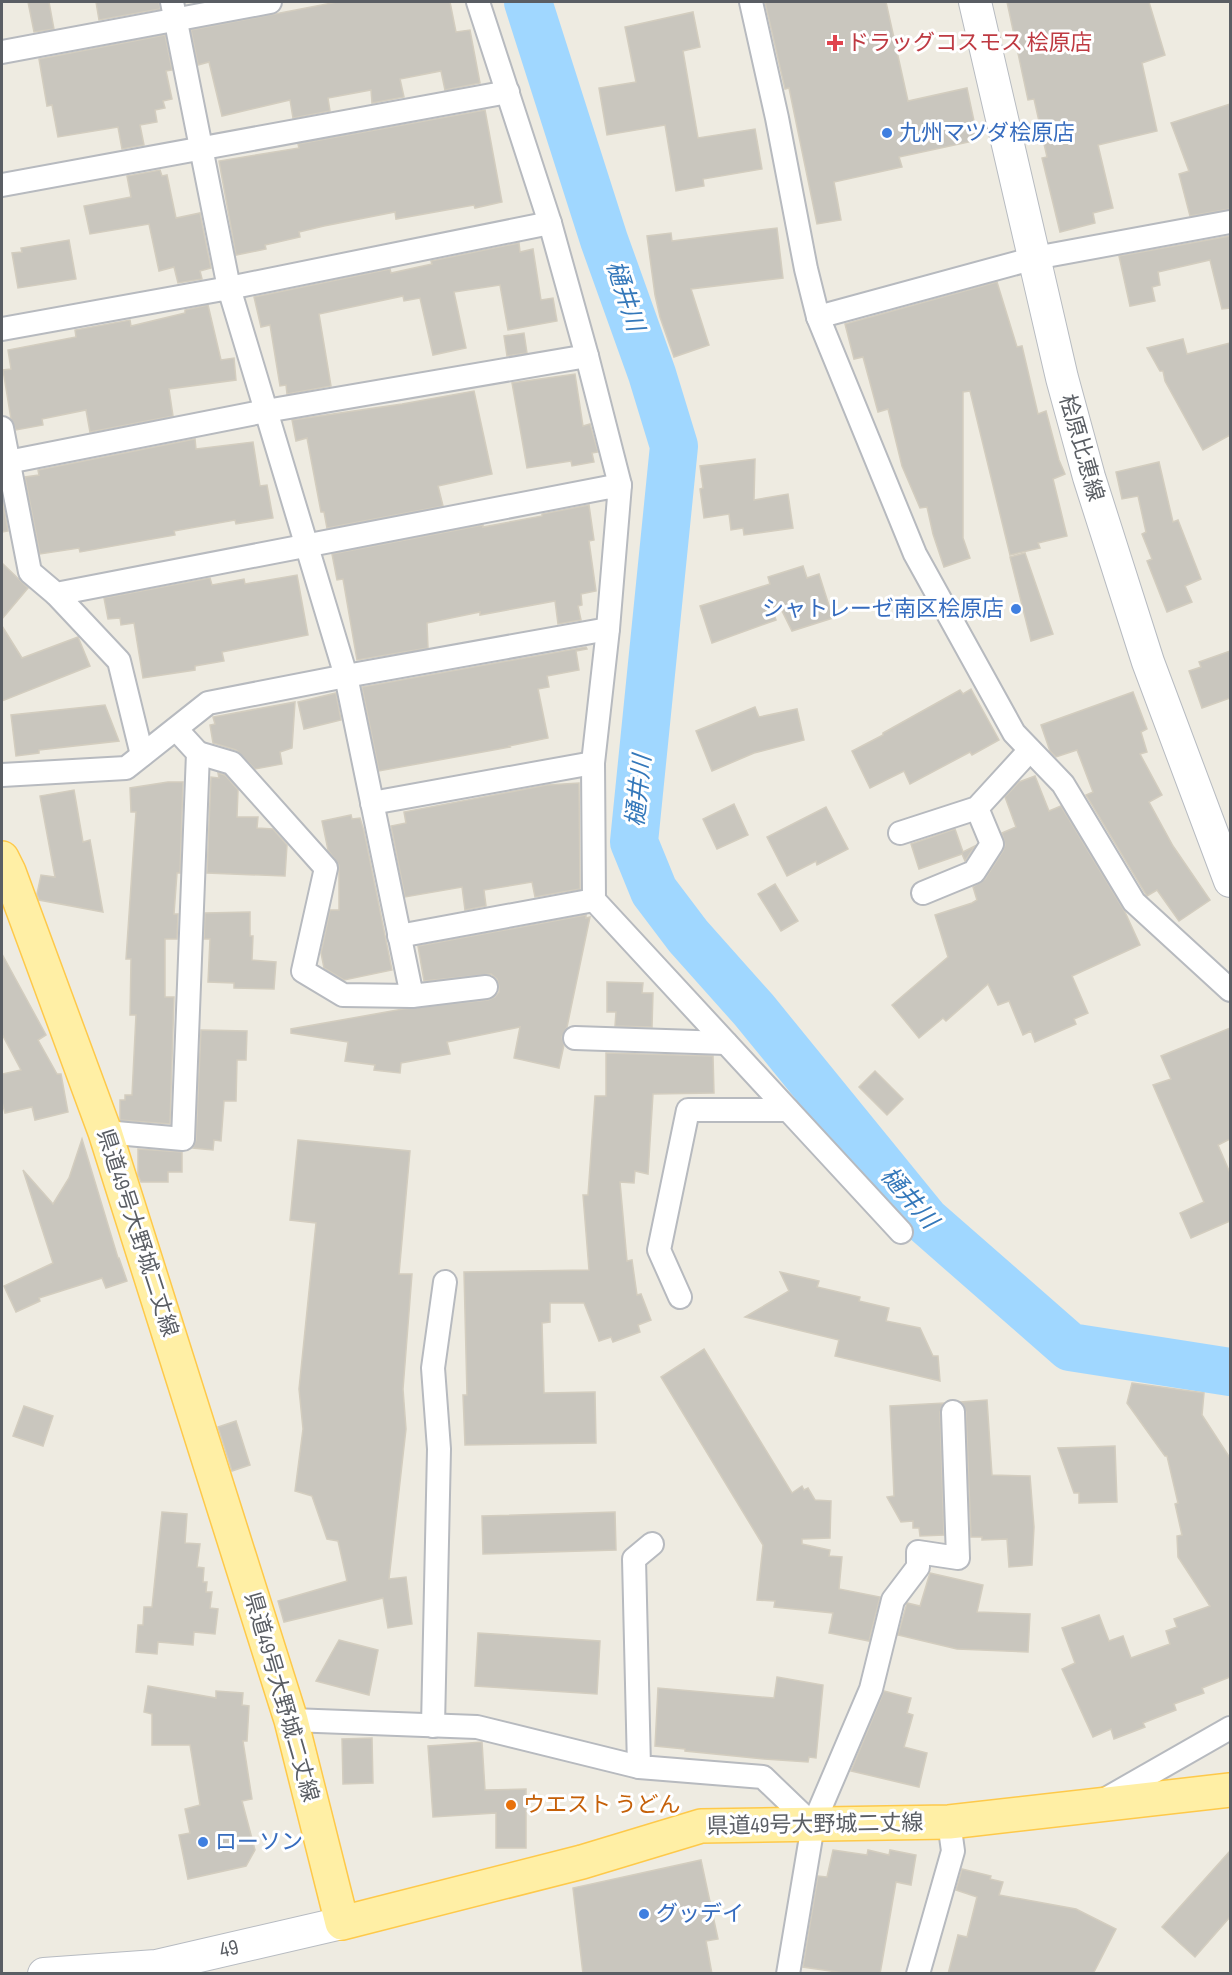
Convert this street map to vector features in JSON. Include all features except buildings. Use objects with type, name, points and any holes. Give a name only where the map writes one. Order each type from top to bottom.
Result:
[{"type":"main road","name":"桧原比恵線","points":[[975,2],[1062,378],[1089,477],[1148,662],[1230,881]]},
{"type":"main road","name":"県道49号大野城二丈線","points":[[4,869],[105,1132],[291,1720],[342,1923],[582,1862],[701,1826],[949,1822],[1230,1790]]},
{"type":"main road","name":"49","points":[[44,1974],[157,1970],[342,1923]]},
{"type":"street","points":[[2,52],[174,11],[270,2]]},
{"type":"street","points":[[478,2],[550,223],[620,485],[608,629],[593,763],[594,900],[901,1232]]},
{"type":"street","points":[[751,2],[818,317],[915,554],[1014,734],[1063,784],[1134,902],[1230,990]]},
{"type":"street","points":[[174,11],[229,288],[346,676],[412,996]]},
{"type":"street","points":[[2,185],[508,92]]},
{"type":"street","points":[[818,317],[1035,258],[1230,222]]},
{"type":"street","points":[[2,329],[229,288],[550,223]]},
{"type":"street","points":[[8,462],[266,411],[587,356]]},
{"type":"street","points":[[2,428],[30,572],[56,594],[119,661],[142,755]]},
{"type":"street","points":[[56,594],[620,485]]},
{"type":"street","points":[[2,775],[126,768],[208,703],[608,629]]},
{"type":"street","points":[[176,729],[198,753],[232,763],[326,868],[303,971],[343,996],[412,996],[486,987]]},
{"type":"street","points":[[900,833],[977,808],[1030,750]]},
{"type":"street","points":[[105,1132],[183,1139],[198,753]]},
{"type":"street","points":[[372,803],[593,763]]},
{"type":"street","points":[[924,893],[974,872],[992,844],[977,808]]},
{"type":"street","points":[[399,936],[594,900]]},
{"type":"street","points":[[575,1038],[726,1042]]},
{"type":"street","points":[[680,1297],[659,1250],[688,1110],[788,1110]]},
{"type":"street","points":[[432,1726],[439,1449],[433,1368],[445,1282]]},
{"type":"street","points":[[788,1974],[813,1825],[871,1689],[893,1600],[918,1567],[918,1552],[958,1558],[952,1412]]},
{"type":"street","points":[[639,1767],[634,1559],[652,1544]]},
{"type":"street","points":[[291,1720],[477,1728],[639,1767],[763,1777],[813,1825]]},
{"type":"street","points":[[1097,1804],[1230,1728]]},
{"type":"street","points":[[918,1974],[952,1851],[949,1822]]},
{"type":"waterway","name":"樋井川","points":[[528,2],[604,240],[652,374],[674,446],[634,842],[654,891],[688,936],[754,1010],[925,1220],[1070,1347],[1230,1372]]},
{"type":"place","name":"ドラッグコスモス 桧原店","points":[[835,43]]},
{"type":"place","name":"九州マツダ桧原店","points":[[887,133]]},
{"type":"place","name":"シャトレーゼ南区桧原店","points":[[1016,609]]},
{"type":"place","name":"ウエスト うどん","points":[[511,1805]]},
{"type":"place","name":"ローソン","points":[[203,1842]]},
{"type":"place","name":"グッデイ","points":[[644,1914]]}]
